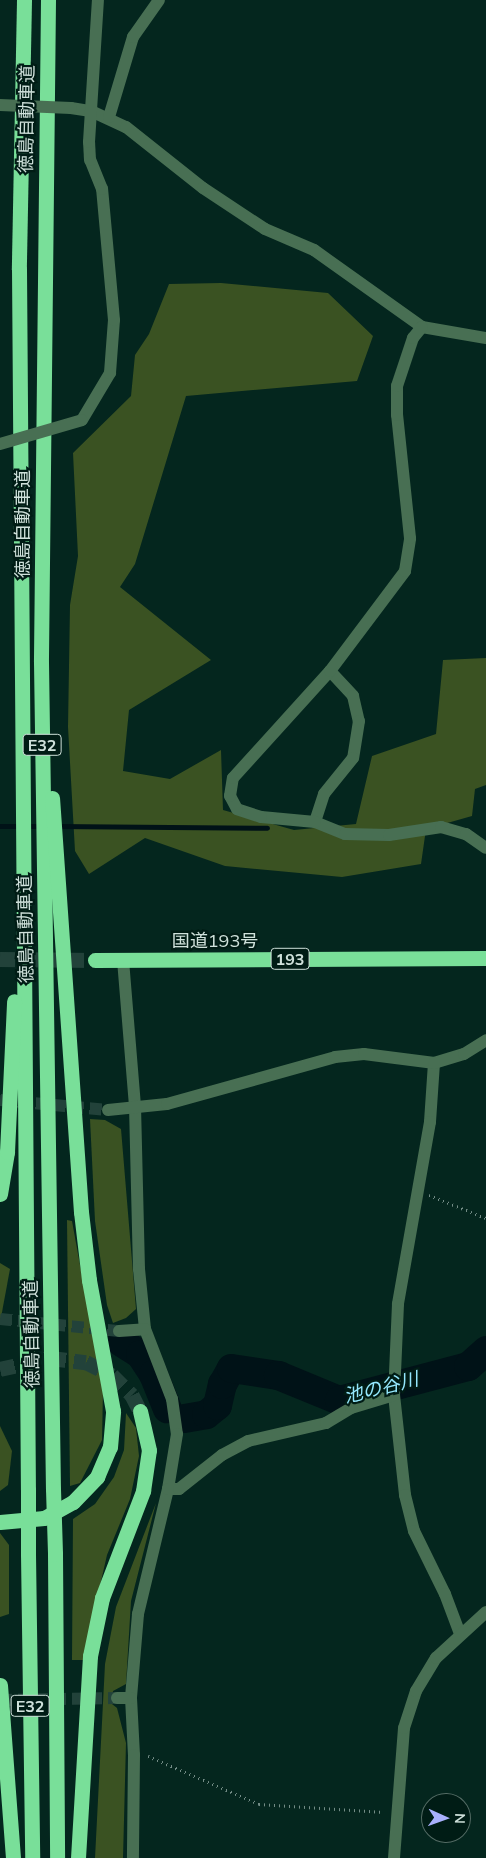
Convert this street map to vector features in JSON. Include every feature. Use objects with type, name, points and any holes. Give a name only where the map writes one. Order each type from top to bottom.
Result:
[{"type":"highway","name":"徳島自動車道","points":[[24,0],[19,269],[21,844],[32,1858]]},
{"type":"highway","name":"徳島自動車道","points":[[48,0],[41,662],[57,1858]]},
{"type":"highway","points":[[0,1522],[44,1518],[72,1502],[97,1477],[110,1447],[113,1411],[89,1280],[81,1212],[41,662]]},
{"type":"highway","points":[[0,1194],[7,1152],[21,844]]},
{"type":"highway","name":"国道193号","points":[[95,960],[486,958]]},
{"type":"highway","points":[[78,1858],[90,1656],[102,1598],[142,1491],[149,1450],[140,1411]]},
{"type":"highway","points":[[0,1685],[13,1858]]},
{"type":"street","points":[[0,444],[82,420],[110,373],[114,320],[102,189],[90,160],[98,0]]},
{"type":"street","points":[[109,117],[133,37],[159,0]]},
{"type":"street","points":[[0,105],[72,108],[91,111],[109,117],[126,127],[203,188],[249,219],[265,229],[314,250],[422,327],[486,338]]},
{"type":"street","points":[[422,327],[413,338],[397,386],[397,415],[410,538],[404,571],[330,670],[233,778],[230,796],[237,809],[261,817],[316,822],[345,834],[389,835],[441,827],[466,834],[486,848]]},
{"type":"street","points":[[316,822],[324,794],[353,758],[359,721],[353,696],[330,670]]},
{"type":"street","points":[[123,960],[135,1106],[139,1269],[145,1329],[172,1399],[177,1434],[168,1489],[138,1614],[131,1698],[134,1755],[132,1858]]},
{"type":"street","points":[[108,1110],[186,1099],[335,1056],[364,1054],[434,1063],[464,1054],[486,1040]]},
{"type":"street","points":[[434,1063],[430,1122],[398,1304],[394,1389],[405,1495],[414,1530],[445,1594],[460,1634]]},
{"type":"street","points":[[119,1331],[145,1329]]},
{"type":"street","points":[[168,1489],[179,1489],[222,1455],[248,1441],[326,1423],[350,1408],[394,1389]]},
{"type":"street","points":[[394,1858],[404,1728],[416,1691],[436,1658],[486,1612]]},
{"type":"street","points":[[117,1698],[131,1698]]},
{"type":"path","points":[[418,1193],[438,1197],[486,1218]]},
{"type":"path","points":[[134,1755],[147,1755],[259,1804],[397,1813]]},
{"type":"green space","points":[[221,283],[328,293],[373,336],[357,381],[186,396],[135,564],[120,587],[211,660],[129,710],[123,771],[170,779],[221,750],[223,810],[294,830],[356,824],[372,756],[436,734],[443,660],[486,658],[486,785],[475,789],[472,816],[426,829],[421,864],[342,877],[225,866],[145,838],[89,874],[75,851],[68,727],[70,605],[78,556],[73,453],[131,396],[135,355],[149,334],[169,284]]},
{"type":"green space","points":[[90,1119],[105,1120],[121,1129],[136,1309],[126,1318],[113,1323],[107,1305],[95,1221]]},
{"type":"green space","points":[[67,1220],[72,1221],[103,1391],[102,1440],[80,1483],[70,1486]]},
{"type":"green space","points":[[0,1263],[10,1269],[0,1323]]},
{"type":"green space","points":[[126,1413],[136,1428],[139,1456],[130,1499],[107,1555],[83,1660],[72,1660],[73,1519],[95,1504],[114,1477],[124,1450]]},
{"type":"green space","points":[[0,1426],[12,1451],[8,1485],[0,1491]]},
{"type":"green space","points":[[156,1503],[131,1601],[126,1684],[113,1691],[112,1704],[117,1708],[126,1743],[123,1858],[95,1858],[105,1664],[116,1607]]},
{"type":"green space","points":[[0,1533],[9,1545],[9,1614],[0,1617]]},
{"type":"waterway","points":[[0,826],[41,826]]},
{"type":"waterway","points":[[55,826],[267,828]]},
{"type":"waterway","name":"池の谷川","points":[[121,1342],[140,1354],[153,1374],[167,1408]]},
{"type":"waterway","name":"池の谷川","points":[[184,1418],[206,1414],[217,1405],[222,1384],[231,1368],[278,1375],[339,1400],[468,1366],[486,1350]]},
{"type":"tunnel","points":[[0,959],[95,960]]},
{"type":"tunnel","points":[[0,1100],[108,1110]]},
{"type":"tunnel","points":[[0,1319],[119,1331]]},
{"type":"tunnel","points":[[0,1369],[51,1358],[86,1362],[112,1375],[132,1395],[140,1411]]},
{"type":"tunnel","points":[[0,1700],[117,1698]]}]
